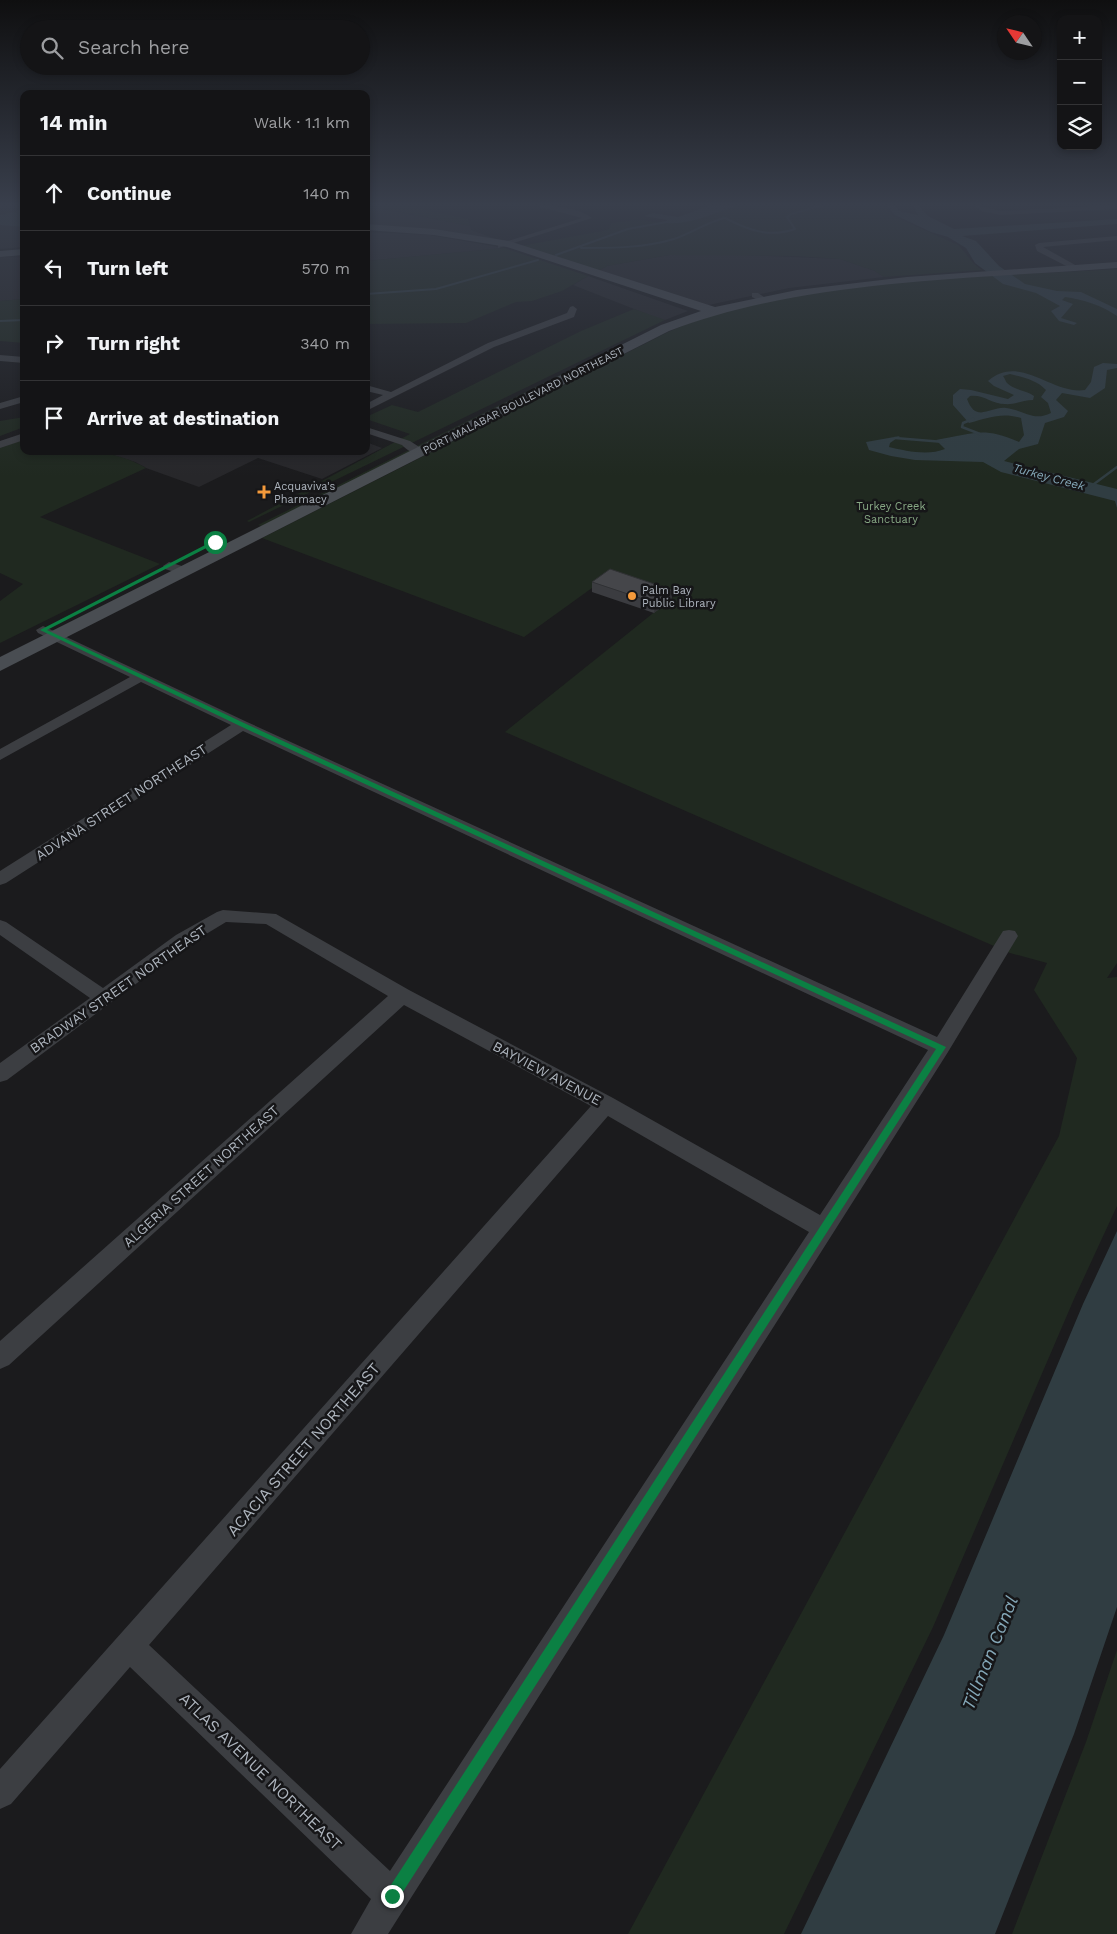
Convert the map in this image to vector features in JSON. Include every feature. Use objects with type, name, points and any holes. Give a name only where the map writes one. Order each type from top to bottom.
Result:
[{"type":"street","points":[[656,295],[703,311]]},
{"type":"street","name":"PORT MALABAR BOULEVARD NORTHEAST","points":[[0,665],[50,633],[176,569],[415,449],[665,328],[703,311],[769,295]]},
{"type":"street","points":[[370,406],[491,346],[571,315],[573,309]]},
{"type":"street","points":[[0,358],[20,360]]},
{"type":"street","points":[[370,389],[393,395]]},
{"type":"street","points":[[0,406],[20,400]]},
{"type":"street","points":[[370,431],[406,443],[415,449]]},
{"type":"street","points":[[0,445],[20,438]]},
{"type":"street","points":[[370,439],[397,448],[415,449]]},
{"type":"street","points":[[50,633],[242,724],[941,1047]]},
{"type":"street","name":"PORT MALABAR BOULEVARD NORTHEAST","points":[[0,651],[50,633]]},
{"type":"street","points":[[0,755],[142,676]]},
{"type":"street","name":"ADVANA STREET NORTHEAST","points":[[0,879],[242,724]]},
{"type":"street","name":"BRADWAY STREET NORTHEAST","points":[[0,1074],[182,940],[223,916],[270,918]]},
{"type":"street","name":"BAYVIEW AVENUE","points":[[270,918],[402,995],[606,1104],[823,1228]]},
{"type":"street","points":[[0,926],[102,998]]},
{"type":"street","points":[[368,1934],[941,1047],[1009,936]]},
{"type":"street","name":"ALGERIA STREET NORTHEAST","points":[[0,1357],[402,995]]},
{"type":"street","name":"ACACIA STREET NORTHEAST","points":[[0,1793],[606,1104]]},
{"type":"street","name":"ATLAS AVENUE NORTHEAST","points":[[129,1646],[392,1896]]},
{"type":"shaded area","points":[[0,295],[20,295],[20,299],[0,301]]},
{"type":"shaded area","points":[[599,295],[643,295],[688,311],[665,320]]},
{"type":"shaded area","points":[[671,295],[755,295],[704,306]]},
{"type":"shaded area","points":[[370,444],[382,448],[370,454]]},
{"type":"shaded area","points":[[113,455],[368,455],[322,479],[258,458],[199,487],[146,468],[135,462]]},
{"type":"green space","points":[[370,295],[549,295],[532,301],[516,302],[466,323],[370,324]]},
{"type":"green space","name":"Turkey Creek Sanctuary","points":[[800,295],[1117,295],[1117,963],[1107,978],[1117,977],[1117,1206],[1074,1299],[933,1627],[784,1934],[628,1934],[1059,1136],[1077,1058],[1034,990],[1047,963],[1010,953],[505,732],[677,594],[620,577],[592,588],[524,637],[262,538],[668,332],[719,314]]},
{"type":"green space","points":[[20,299],[20,343],[0,341],[0,301]]},
{"type":"green space","points":[[634,309],[665,320],[249,522],[247,521],[410,434],[370,420],[370,415],[392,405],[418,412],[581,331]]},
{"type":"green space","points":[[673,321],[264,527],[258,525],[610,350]]},
{"type":"green space","points":[[20,418],[20,428],[0,436],[0,421]]},
{"type":"green space","points":[[20,439],[20,455],[112,455],[132,461],[146,468],[40,517],[160,564],[0,643],[0,601],[23,584],[0,573],[0,447]]},
{"type":"green space","points":[[1117,1650],[1117,1934],[1012,1934],[1086,1742]]},
{"type":"water","points":[[1040,295],[1088,295],[1117,309],[1117,316],[1092,304],[1065,297],[1062,300],[1073,304],[1061,318],[1077,323],[1074,325],[1059,321],[1051,311],[1060,306]]},
{"type":"water","points":[[1103,363],[1117,364],[1117,368],[1107,370],[1105,388],[1090,398],[1062,393],[1056,400],[1068,411],[1064,417],[1045,423],[1038,444],[1019,449],[1004,461],[1117,489],[1117,508],[1115,501],[1001,472],[983,462],[915,460],[891,456],[869,450],[866,442],[900,436],[890,443],[889,447],[931,452],[945,449],[936,440],[969,434],[996,434],[1019,442],[1024,435],[1021,418],[1001,416],[969,423],[953,405],[953,395],[960,389],[1008,399],[1014,395],[994,386],[988,381],[1000,374],[1012,371],[1036,377],[1060,387],[1085,390],[1091,382],[1094,367]],"holes":[[[1010,374],[1034,381],[1046,390],[1041,397],[1048,403],[1051,413],[1034,416],[1006,408],[984,412],[975,411],[967,399],[970,396],[979,396],[1005,404],[1033,400],[1034,396],[1006,382],[1003,376]]]},
{"type":"water","name":"Tillman Canal","points":[[1117,1231],[1117,1607],[1074,1734],[995,1934],[801,1934],[944,1635],[1083,1304]]},
{"type":"building","points":[[610,569],[672,590],[655,603],[592,582]]},
{"type":"waterway","points":[[0,321],[20,320]]},
{"type":"waterway","name":"Turkey Creek","points":[[973,419],[963,423],[962,427],[980,434]]},
{"type":"waterway","name":"Turkey Creek","points":[[895,438],[944,442]]},
{"type":"waterway","points":[[1090,487],[1117,467]]},
{"type":"place","name":"Acquaviva's Pharmacy","points":[[264,492]]},
{"type":"place","name":"Palm Bay Public Library","points":[[632,596]]},
{"type":"route","points":[[215,542],[43,630],[941,1047],[392,1896]]}]
